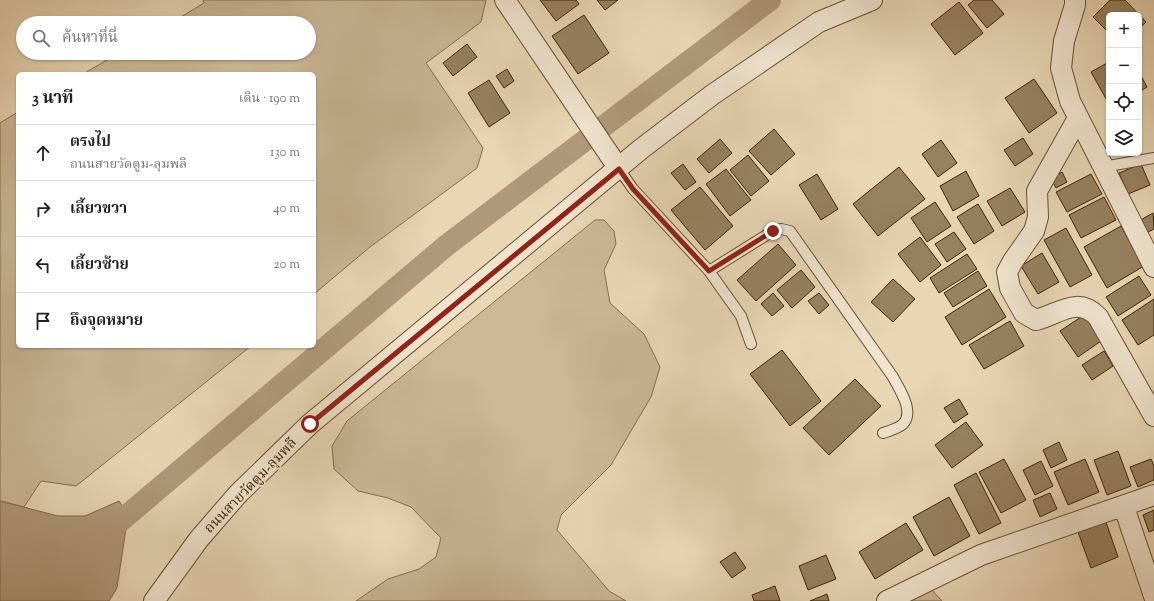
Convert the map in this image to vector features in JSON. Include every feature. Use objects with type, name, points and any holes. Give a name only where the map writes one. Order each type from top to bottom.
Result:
[{"type":"street","points":[[504,0],[615,162]]},
{"type":"street","name":"ถนนสายวัดตูม-ลุมพลี","points":[[154,601],[199,539],[238,494],[310,424],[615,162],[641,149],[712,95],[819,22],[872,0]]},
{"type":"street","points":[[1075,0],[1075,5],[1064,41],[1061,68],[1070,101],[1077,120],[1103,167],[1154,267]]},
{"type":"street","points":[[1077,120],[1037,191],[1038,217],[1034,232],[1007,272],[1010,288],[1024,313],[1036,320],[1077,305],[1090,308],[1098,317],[1154,416]]},
{"type":"street","points":[[887,601],[980,554],[1154,496]]},
{"type":"street","points":[[1124,507],[1154,596]]},
{"type":"lane","points":[[1103,167],[1154,158]]},
{"type":"lane","points":[[615,162],[633,189],[709,271],[741,316],[751,344]]},
{"type":"lane","points":[[709,271],[773,231],[781,229],[790,231],[893,377],[905,402],[907,416],[903,424],[883,433]]},
{"type":"shaded area","points":[[203,0],[486,0],[481,22],[426,63],[483,148],[477,168],[370,247],[316,292],[316,72],[86,72],[107,60],[316,60],[316,16],[183,16],[204,3]]},
{"type":"shaded area","points":[[16,113],[16,348],[248,348],[76,486],[41,481],[24,507],[0,501],[0,123]]},
{"type":"shaded area","points":[[595,220],[604,220],[614,231],[616,244],[604,270],[610,303],[644,334],[660,367],[651,397],[611,465],[561,515],[557,530],[609,591],[626,601],[356,601],[388,579],[419,569],[436,557],[441,538],[411,507],[388,498],[358,491],[334,469],[332,446],[347,421]]},
{"type":"shaded area","points":[[0,501],[58,516],[85,516],[119,501],[128,515],[117,588],[109,601],[0,601]]},
{"type":"shaded area","points":[[930,588],[942,601],[907,601]]},
{"type":"building","points":[[540,0],[576,0],[579,4],[556,21]]},
{"type":"building","points":[[597,0],[618,0],[605,10]]},
{"type":"building","points":[[974,0],[992,0],[1004,14],[987,28],[968,5]]},
{"type":"building","points":[[1110,0],[1125,0],[1136,12],[1106,12],[1106,30],[1093,17]]},
{"type":"building","points":[[959,2],[983,33],[955,55],[931,24]]},
{"type":"building","points":[[584,15],[609,53],[578,74],[552,36]]},
{"type":"building","points":[[1142,18],[1146,22],[1142,26]]},
{"type":"building","points":[[467,44],[477,57],[453,76],[443,63]]},
{"type":"building","points":[[1106,64],[1106,99],[1091,72]]},
{"type":"building","points":[[507,69],[514,81],[504,88],[496,76]]},
{"type":"building","points":[[1142,78],[1147,87],[1142,90]]},
{"type":"building","points":[[1034,79],[1057,113],[1029,133],[1005,98]]},
{"type":"building","points":[[489,80],[510,113],[489,127],[468,93]]},
{"type":"building","points":[[774,129],[795,154],[771,175],[749,151]]},
{"type":"building","points":[[1023,138],[1033,154],[1015,166],[1004,150]]},
{"type":"building","points":[[720,139],[732,153],[709,173],[697,159]]},
{"type":"building","points":[[941,140],[957,163],[938,177],[922,154]]},
{"type":"building","points":[[748,155],[769,181],[751,196],[730,170]]},
{"type":"building","points":[[683,164],[696,182],[685,190],[671,173]]},
{"type":"building","points":[[1141,164],[1150,185],[1128,194],[1119,173]]},
{"type":"building","points":[[899,167],[925,199],[878,236],[853,204]]},
{"type":"building","points":[[726,169],[751,200],[730,216],[706,184]]},
{"type":"building","points":[[966,171],[979,196],[953,211],[940,186]]},
{"type":"building","points":[[1062,172],[1067,182],[1056,188],[1051,179]]},
{"type":"building","points":[[817,174],[838,209],[821,220],[799,185]]},
{"type":"building","points":[[1091,174],[1102,194],[1067,212],[1056,192]]},
{"type":"building","points":[[700,187],[733,226],[705,250],[671,210]]},
{"type":"building","points":[[1010,188],[1025,212],[1002,226],[987,201]]},
{"type":"building","points":[[1104,197],[1116,220],[1081,238],[1069,215]]},
{"type":"building","points":[[935,202],[951,226],[927,242],[911,218]]},
{"type":"building","points":[[978,204],[994,231],[974,244],[957,217]]},
{"type":"building","points":[[1153,213],[1154,229],[1144,234],[1137,222]]},
{"type":"building","points":[[1121,226],[1144,266],[1107,288],[1084,247]]},
{"type":"building","points":[[1066,228],[1092,275],[1070,287],[1044,240]]},
{"type":"building","points":[[954,232],[966,249],[947,262],[935,244]]},
{"type":"building","points":[[920,237],[941,265],[920,282],[898,254]]},
{"type":"building","points":[[778,244],[796,265],[756,301],[737,280]]},
{"type":"building","points":[[1042,253],[1059,282],[1038,294],[1021,266]]},
{"type":"building","points":[[967,254],[977,269],[939,293],[930,278]]},
{"type":"building","points":[[801,270],[815,287],[792,308],[777,290]]},
{"type":"building","points":[[978,271],[987,286],[953,307],[944,293]]},
{"type":"building","points":[[1139,276],[1151,295],[1118,316],[1106,297]]},
{"type":"building","points":[[893,279],[915,299],[893,322],[871,302]]},
{"type":"building","points":[[989,289],[1006,317],[962,345],[945,317]]},
{"type":"building","points":[[773,293],[784,306],[772,316],[761,304]]},
{"type":"building","points":[[819,293],[829,305],[819,314],[808,301]]},
{"type":"building","points":[[1154,299],[1154,335],[1138,345],[1122,320]]},
{"type":"building","points":[[1084,315],[1101,341],[1078,357],[1060,331]]},
{"type":"building","points":[[1010,321],[1024,346],[984,369],[969,345]]},
{"type":"building","points":[[782,350],[821,401],[790,426],[750,374]]},
{"type":"building","points":[[1104,351],[1113,366],[1092,380],[1082,365]]},
{"type":"building","points":[[855,379],[881,406],[829,455],[803,428]]},
{"type":"building","points":[[959,399],[968,414],[954,423],[944,408]]},
{"type":"building","points":[[966,422],[983,445],[952,468],[935,445]]},
{"type":"building","points":[[1059,442],[1067,460],[1051,468],[1043,450]]},
{"type":"building","points":[[1118,451],[1131,486],[1107,495],[1094,460]]},
{"type":"building","points":[[1004,459],[1026,500],[1001,513],[979,472]]},
{"type":"building","points":[[1085,459],[1099,492],[1068,505],[1054,472]]},
{"type":"building","points":[[1151,459],[1154,466],[1154,480],[1138,487],[1130,467]]},
{"type":"building","points":[[1041,461],[1053,486],[1035,495],[1023,470]]},
{"type":"building","points":[[976,473],[1001,523],[979,534],[954,485]]},
{"type":"building","points":[[1050,493],[1057,509],[1040,517],[1033,500]]},
{"type":"building","points":[[949,497],[970,536],[934,556],[913,517]]},
{"type":"building","points":[[1154,510],[1154,530],[1149,532],[1143,515]]},
{"type":"building","points":[[1106,522],[1118,557],[1091,568],[1078,532]]},
{"type":"building","points":[[906,523],[923,550],[875,579],[859,552]]},
{"type":"building","points":[[735,552],[746,568],[732,578],[720,562]]},
{"type":"building","points":[[826,555],[836,579],[808,590],[799,566]]},
{"type":"building","points":[[775,586],[780,601],[754,601],[752,595]]},
{"type":"building","points":[[827,594],[829,601],[810,601]]},
{"type":"waterway","points":[[105,534],[447,245],[770,0]]},
{"type":"route","points":[[310,424],[619,169],[633,189],[709,271],[773,231]]}]
